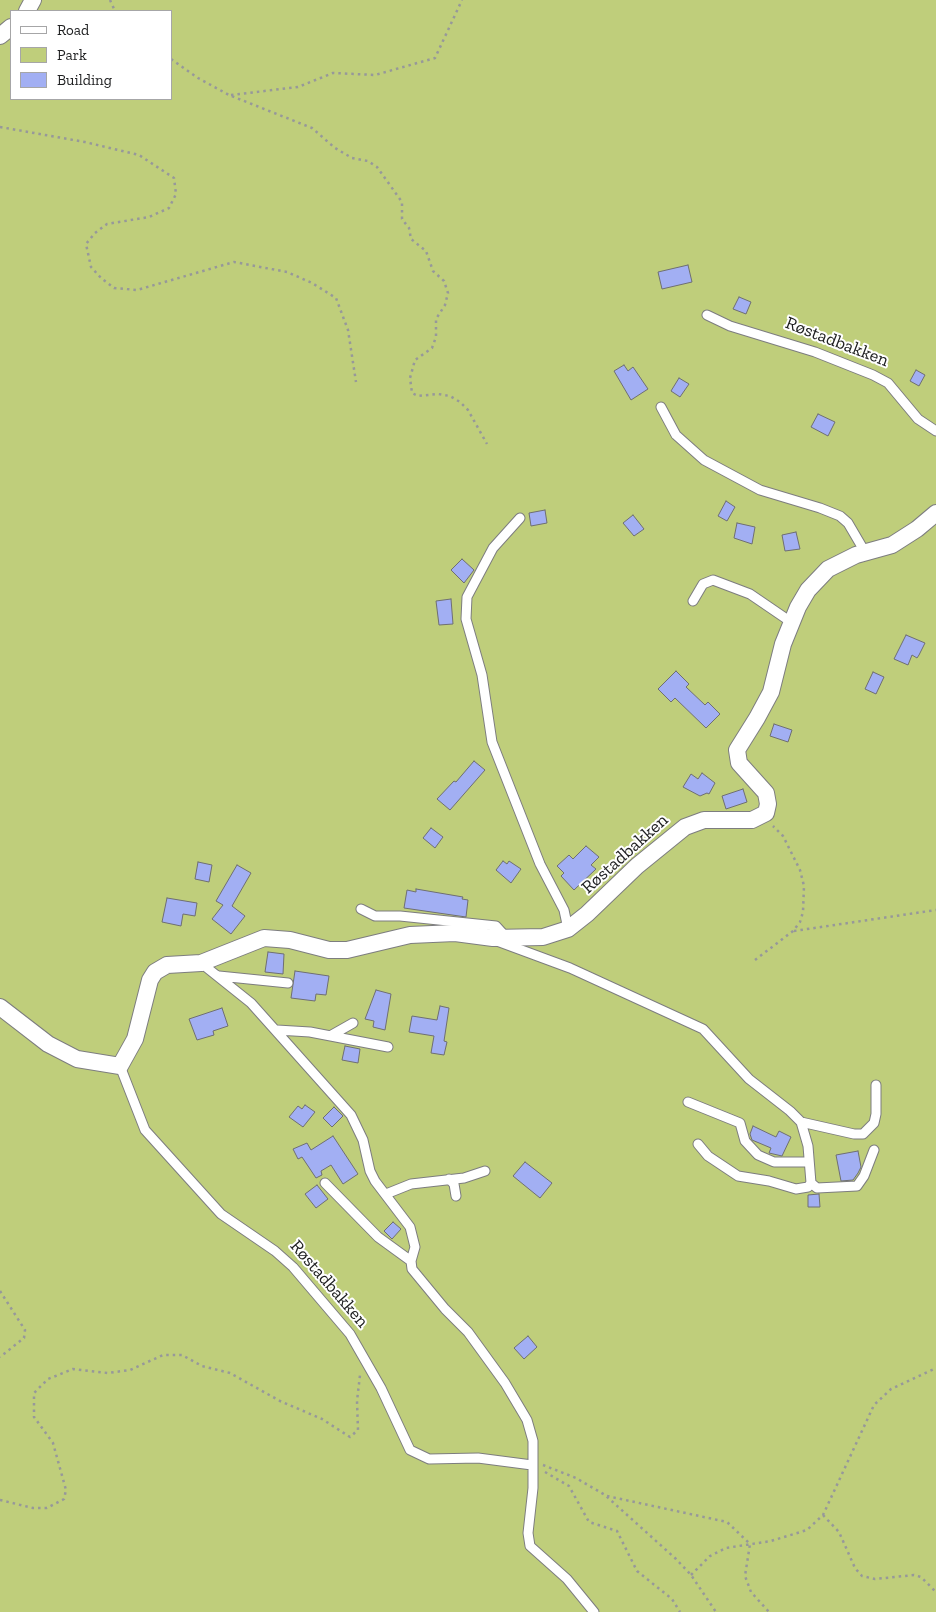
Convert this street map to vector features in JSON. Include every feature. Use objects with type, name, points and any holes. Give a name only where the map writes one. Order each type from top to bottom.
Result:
[{"type":"street","points":[[0,36],[10,28]]},
{"type":"street","points":[[762,817],[766,813],[768,804],[766,793],[738,763],[737,750],[757,718],[770,692],[791,622],[808,590],[822,574],[835,565],[865,552],[884,548],[909,535],[936,513]]},
{"type":"street","name":"Røstadbakken","points":[[120,1066],[135,1039],[150,980],[155,972],[167,965],[201,963],[264,938],[290,940],[329,950],[365,947],[410,935],[455,933],[544,938],[568,929],[587,914],[637,866],[685,827],[704,820],[752,820],[762,817]]},
{"type":"street","points":[[0,1007],[48,1044],[77,1059],[120,1066]]},
{"type":"lane","name":"Røstadbakken","points":[[706,315],[730,326],[815,352],[873,375],[888,383],[918,419],[936,431]]},
{"type":"lane","points":[[661,406],[676,435],[704,460],[760,490],[840,516],[848,523],[865,552]]},
{"type":"lane","name":"Røstadbakken","points":[[520,518],[493,548],[467,597],[466,619],[482,674],[492,742],[540,864],[564,910],[568,929]]},
{"type":"lane","points":[[692,601],[703,584],[713,580],[750,594],[791,622]]},
{"type":"lane","name":"Røstadbakken","points":[[361,909],[375,916],[490,925],[502,930],[500,937],[503,945],[570,968],[697,1025],[710,1034],[749,1079],[801,1122],[854,1134],[863,1134],[874,1124],[876,1085]]},
{"type":"lane","points":[[201,963],[240,993],[277,1030],[351,1115],[363,1140],[370,1171],[410,1227],[415,1247],[411,1261],[412,1269],[468,1332],[521,1408],[532,1435],[528,1533],[530,1546],[567,1579],[594,1612]]},
{"type":"lane","points":[[216,976],[288,983]]},
{"type":"lane","points":[[330,1036],[353,1023]]},
{"type":"lane","points":[[277,1030],[330,1036],[388,1047]]},
{"type":"lane","name":"Røstadbakken","points":[[120,1066],[146,1130],[221,1214],[275,1251],[293,1267],[350,1334],[381,1388],[410,1450],[421,1457],[447,1460],[478,1458],[532,1465]]},
{"type":"lane","points":[[688,1102],[740,1123],[745,1141],[758,1155],[774,1162],[808,1162]]},
{"type":"lane","points":[[801,1122],[808,1146],[811,1182],[817,1188],[857,1186],[864,1176],[874,1150]]},
{"type":"lane","points":[[698,1144],[708,1156],[738,1176],[769,1181],[796,1189],[808,1187],[811,1182]]},
{"type":"lane","points":[[386,1194],[418,1182],[464,1178],[485,1171]]},
{"type":"lane","points":[[449,1179],[454,1184],[456,1196]]},
{"type":"lane","points":[[326,1183],[378,1237],[411,1261]]},
{"type":"path","points":[[229,95],[298,87],[333,73],[375,75],[435,58],[462,0]]},
{"type":"path","points":[[172,60],[198,78],[229,95],[312,128],[335,148],[377,167],[402,202],[402,219],[409,228],[411,239],[426,251],[433,271],[444,281],[448,293],[445,305],[436,319],[436,337],[432,348],[415,360],[410,378],[412,393],[418,396],[438,394],[450,396],[460,402],[468,410],[488,444]]},
{"type":"path","points":[[0,128],[138,154],[174,178],[176,194],[169,208],[149,217],[107,224],[95,233],[86,244],[92,266],[101,278],[114,288],[137,290],[234,262],[287,272],[312,283],[336,298],[348,330],[356,382]]},
{"type":"path","points":[[755,960],[793,931],[800,922],[804,912],[804,886],[800,870],[783,836],[762,817]]},
{"type":"path","points":[[793,931],[936,910]]},
{"type":"path","points":[[0,1291],[26,1330],[24,1338],[0,1357]]},
{"type":"path","points":[[0,1500],[33,1508],[47,1508],[64,1499],[66,1490],[52,1443],[34,1416],[34,1393],[48,1379],[73,1369],[108,1373],[130,1370],[164,1355],[182,1355],[202,1366],[230,1373],[280,1401],[322,1419],[350,1437],[358,1430],[357,1401],[362,1354]]},
{"type":"path","points":[[691,1575],[710,1556],[726,1548],[771,1541],[807,1530],[823,1515],[874,1405],[891,1389],[936,1368]]},
{"type":"path","points":[[532,1465],[546,1465],[576,1478],[605,1496],[676,1559],[691,1575],[716,1612]]},
{"type":"path","points":[[532,1465],[569,1486],[589,1522],[616,1531],[637,1571],[672,1599],[680,1612]]},
{"type":"path","points":[[605,1496],[727,1522],[750,1544]]},
{"type":"path","points":[[823,1515],[839,1532],[855,1568],[862,1576],[876,1579],[914,1574],[921,1576],[936,1592]]},
{"type":"path","points":[[750,1544],[746,1576],[751,1592],[769,1612]]},
{"type":"green space","points":[[0,0],[936,0],[936,1612],[0,1612]]},
{"type":"building","points":[[688,265],[692,282],[662,289],[658,272]]},
{"type":"building","points":[[739,297],[751,302],[746,314],[733,309]]},
{"type":"building","points":[[624,365],[628,371],[633,367],[648,389],[631,400],[614,371]]},
{"type":"building","points":[[916,370],[925,375],[919,386],[910,381]]},
{"type":"building","points":[[679,378],[689,384],[680,397],[671,391]]},
{"type":"building","points":[[818,414],[835,422],[828,436],[811,427]]},
{"type":"building","points":[[726,501],[735,507],[727,521],[718,516]]},
{"type":"building","points":[[545,510],[547,523],[531,526],[529,513]]},
{"type":"building","points":[[633,515],[644,529],[634,536],[623,523]]},
{"type":"building","points":[[737,523],[755,527],[752,544],[734,538]]},
{"type":"building","points":[[796,532],[800,549],[785,551],[782,535]]},
{"type":"building","points":[[462,559],[474,570],[464,583],[451,570]]},
{"type":"building","points":[[451,599],[453,624],[439,625],[436,601]]},
{"type":"building","points":[[906,635],[925,643],[917,658],[912,655],[908,665],[894,659]]},
{"type":"building","points":[[676,671],[689,684],[686,687],[705,705],[708,702],[720,714],[706,728],[675,698],[671,702],[658,689]]},
{"type":"building","points":[[873,672],[884,677],[876,694],[865,689]]},
{"type":"building","points":[[774,724],[792,730],[788,742],[770,736]]},
{"type":"building","points":[[474,761],[485,770],[450,810],[437,799],[454,781],[456,782]]},
{"type":"building","points":[[702,773],[715,783],[709,794],[700,796],[683,787],[691,774],[698,779]]},
{"type":"building","points":[[743,789],[747,802],[726,809],[722,796]]},
{"type":"building","points":[[431,828],[443,837],[435,848],[423,838]]},
{"type":"building","points":[[586,846],[599,857],[591,865],[596,869],[574,890],[561,876],[564,873],[557,866],[569,855],[573,859]]},
{"type":"building","points":[[503,861],[507,864],[509,861],[521,869],[511,883],[496,870]]},
{"type":"building","points":[[198,862],[212,865],[209,882],[195,879]]},
{"type":"building","points":[[237,865],[251,873],[232,906],[245,916],[231,934],[212,919],[223,905],[216,901]]},
{"type":"building","points":[[416,889],[463,897],[462,899],[468,900],[466,917],[404,908],[407,890],[416,892]]},
{"type":"building","points":[[167,898],[197,903],[195,916],[183,914],[181,926],[162,922]]},
{"type":"building","points":[[268,952],[284,954],[283,974],[265,972]]},
{"type":"building","points":[[295,971],[329,976],[326,995],[316,994],[315,1001],[291,998]]},
{"type":"building","points":[[376,990],[391,994],[385,1030],[373,1027],[374,1021],[365,1019]]},
{"type":"building","points":[[440,1006],[449,1008],[444,1041],[447,1042],[444,1055],[431,1053],[434,1036],[409,1032],[412,1016],[437,1020]]},
{"type":"building","points":[[222,1008],[228,1026],[213,1031],[214,1035],[197,1040],[189,1019]]},
{"type":"building","points":[[345,1046],[360,1049],[358,1063],[342,1060]]},
{"type":"building","points":[[305,1105],[315,1112],[303,1127],[289,1117],[298,1106],[302,1109]]},
{"type":"building","points":[[334,1107],[343,1116],[332,1127],[323,1118]]},
{"type":"building","points":[[753,1126],[776,1137],[779,1131],[791,1137],[782,1156],[769,1153],[771,1148],[752,1140],[750,1134]]},
{"type":"building","points":[[333,1136],[358,1174],[343,1184],[331,1165],[321,1171],[322,1175],[316,1178],[302,1157],[298,1159],[293,1149],[307,1143],[311,1150]]},
{"type":"building","points":[[858,1151],[861,1167],[858,1173],[853,1180],[841,1181],[836,1155]]},
{"type":"building","points":[[525,1162],[552,1183],[540,1198],[513,1176]]},
{"type":"building","points":[[317,1185],[328,1199],[316,1208],[305,1194]]},
{"type":"building","points":[[819,1194],[820,1207],[808,1207],[808,1195]]},
{"type":"building","points":[[393,1222],[401,1229],[392,1239],[384,1231]]},
{"type":"building","points":[[528,1336],[537,1347],[524,1359],[514,1348]]}]
